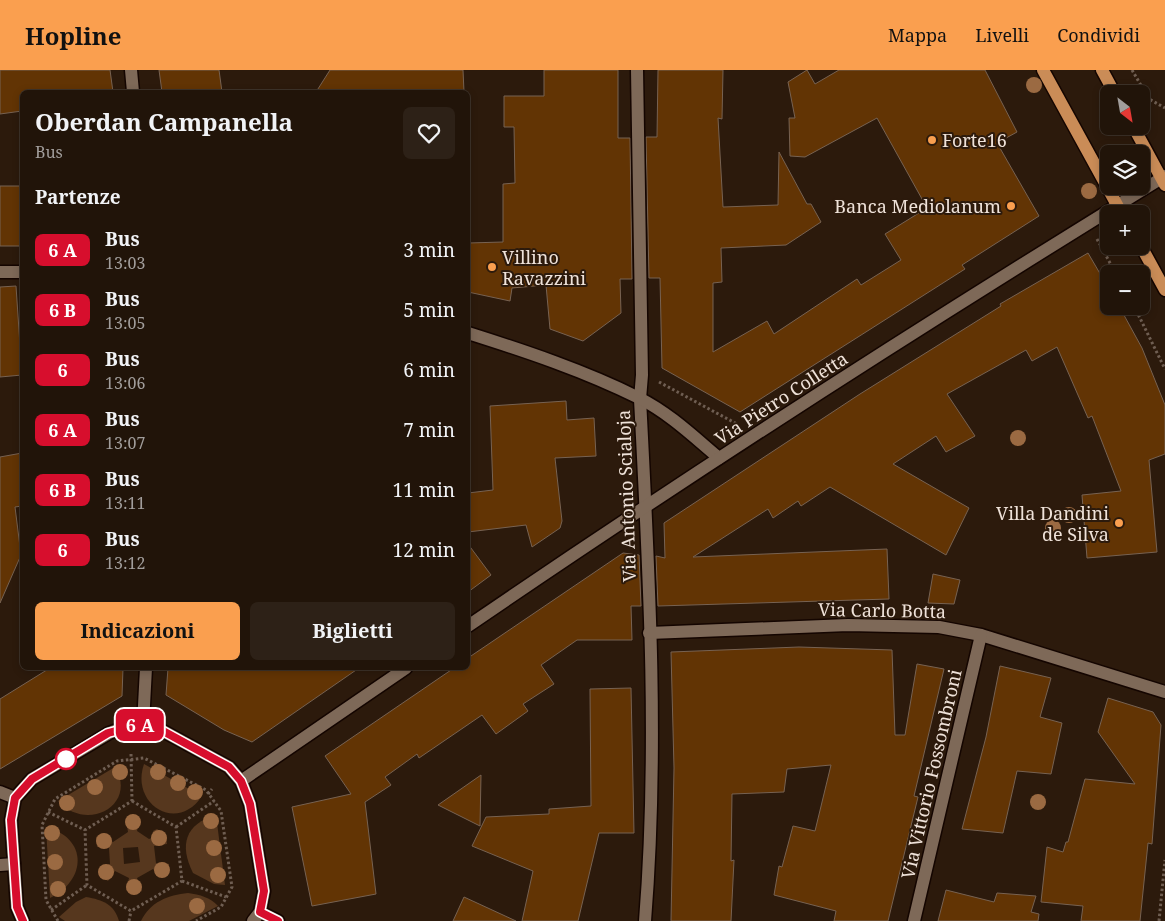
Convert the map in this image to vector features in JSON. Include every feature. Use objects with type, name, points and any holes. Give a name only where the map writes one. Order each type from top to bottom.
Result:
[{"type":"main road","points":[[1043,70],[1117,205]]},
{"type":"main road","points":[[1102,70],[1110,85]]},
{"type":"main road","points":[[1138,135],[1164,180]]},
{"type":"main road","points":[[1146,255],[1165,290]]},
{"type":"street","points":[[131,70],[133,90]]},
{"type":"street","name":"Via Antonio Scialoja","points":[[638,70],[642,375],[640,399],[649,633],[652,816],[645,921]]},
{"type":"street","name":"Via Pietro Colletta","points":[[1127,205],[1164,180]]},
{"type":"street","name":"Via Pietro Colletta","points":[[470,625],[719,458],[1100,222]]},
{"type":"street","points":[[0,272],[20,272]]},
{"type":"street","points":[[470,335],[562,366],[640,399],[674,422],[719,458]]},
{"type":"street","name":"Via Carlo Botta","points":[[649,633],[848,624],[939,627],[981,635],[1165,692]]},
{"type":"street","name":"Via Vittorio Fossombroni","points":[[914,921],[981,635]]},
{"type":"street","points":[[143,724],[146,670]]},
{"type":"street","points":[[241,781],[403,670]]},
{"type":"street","points":[[23,921],[17,907],[11,820],[15,798],[32,779],[108,733],[143,724],[163,731],[229,767],[241,781],[250,804],[264,891],[256,916],[278,921]]},
{"type":"street","points":[[0,792],[15,798]]},
{"type":"street","points":[[0,866],[14,864]]},
{"type":"path","points":[[1132,70],[1149,99],[1165,108]]},
{"type":"path","points":[[1109,260],[1112,265]]},
{"type":"path","points":[[1138,315],[1165,369]]},
{"type":"path","points":[[131,754],[132,801]]},
{"type":"path","points":[[58,921],[46,900],[42,825],[48,812],[55,800],[117,761],[144,758],[208,794],[221,811],[232,887],[221,907],[196,921]]},
{"type":"path","points":[[208,794],[212,789]]},
{"type":"path","points":[[132,801],[176,827]]},
{"type":"path","points":[[85,830],[132,801]]},
{"type":"path","points":[[176,827],[214,801]]},
{"type":"path","points":[[48,812],[85,830]]},
{"type":"path","points":[[37,824],[42,825]]},
{"type":"path","points":[[176,827],[182,881]]},
{"type":"path","points":[[85,830],[88,885]]},
{"type":"path","points":[[1159,921],[1165,860]]},
{"type":"path","points":[[182,881],[226,898]]},
{"type":"path","points":[[129,921],[131,911],[182,881]]},
{"type":"path","points":[[51,910],[88,885]]},
{"type":"path","points":[[88,885],[131,911]]},
{"type":"shaded area","points":[[144,764],[202,796],[192,807],[180,813],[169,813],[158,809],[150,802],[144,791],[141,778]]},
{"type":"shaded area","points":[[115,767],[120,781],[120,793],[115,803],[106,810],[95,814],[82,815],[70,810],[58,801]]},
{"type":"shaded area","points":[[133,814],[140,819],[137,831],[149,839],[154,837],[153,831],[157,829],[166,835],[167,844],[154,846],[156,863],[163,862],[169,864],[169,874],[162,878],[153,869],[137,878],[142,891],[134,895],[126,890],[129,878],[115,871],[108,881],[100,876],[99,868],[110,864],[109,848],[97,847],[96,837],[103,833],[109,835],[109,840],[113,842],[128,832],[126,819]],"holes":[[[138,847],[140,862],[124,864],[123,848]]]},
{"type":"shaded area","points":[[216,815],[225,885],[214,884],[193,873],[186,853],[186,845],[191,830],[197,824]]},
{"type":"shaded area","points":[[46,827],[60,832],[70,840],[78,860],[76,871],[71,881],[50,898]]},
{"type":"shaded area","points":[[188,893],[208,898],[218,906],[189,921],[141,921],[149,909],[160,901]]},
{"type":"shaded area","points":[[86,897],[107,904],[114,910],[119,921],[65,921],[59,917],[76,902]]},
{"type":"building","points":[[0,70],[110,70],[113,90],[20,90],[20,111],[0,114]]},
{"type":"building","points":[[159,70],[219,70],[222,90],[162,90]]},
{"type":"building","points":[[330,70],[463,70],[464,90],[317,90]]},
{"type":"building","points":[[544,70],[618,70],[618,138],[630,138],[632,279],[620,279],[621,313],[583,341],[550,329],[546,285],[512,288],[510,301],[470,292],[470,243],[503,242],[503,184],[515,183],[514,127],[504,127],[504,96],[544,96]]},
{"type":"building","points":[[658,70],[723,70],[722,119],[718,118],[723,207],[778,205],[779,152],[807,204],[811,204],[821,222],[786,245],[721,248],[722,282],[713,283],[713,352],[767,321],[774,334],[857,279],[861,285],[901,260],[885,234],[927,208],[877,118],[805,157],[790,156],[789,118],[795,118],[788,82],[807,70],[815,84],[839,70],[985,70],[1017,132],[997,143],[1039,216],[962,265],[965,269],[740,412],[662,368],[660,278],[649,278],[646,137],[657,137]]},
{"type":"building","points":[[0,186],[20,186],[20,246],[0,246]]},
{"type":"building","points":[[1088,253],[1100,274],[1100,315],[1124,315],[1142,348],[1165,405],[1165,454],[1149,460],[1157,552],[1087,558],[1082,495],[1121,491],[1092,416],[1088,418],[1057,347],[1032,361],[1026,350],[947,394],[975,436],[946,452],[936,436],[893,464],[969,508],[946,555],[830,487],[801,506],[798,501],[773,518],[768,509],[693,557],[887,549],[889,599],[658,606],[656,556],[665,558],[664,523],[860,394],[1001,306],[1000,304]]},
{"type":"building","points":[[16,286],[20,375],[0,377],[0,287]]},
{"type":"building","points":[[566,401],[567,420],[594,418],[596,456],[555,458],[562,521],[560,528],[532,547],[526,525],[470,532],[470,493],[493,490],[490,406]]},
{"type":"building","points":[[20,453],[20,506],[15,507],[20,557],[0,603],[0,457]]},
{"type":"building","points":[[470,547],[491,575],[470,591]]},
{"type":"building","points":[[623,553],[639,555],[641,606],[631,606],[632,640],[577,640],[541,665],[554,684],[523,704],[528,711],[496,734],[482,715],[419,758],[417,754],[385,777],[391,785],[365,802],[376,894],[312,906],[292,807],[351,794],[325,756],[451,670],[470,670],[470,657]]},
{"type":"building","points":[[933,574],[960,580],[954,604],[928,603]]},
{"type":"building","points":[[799,647],[892,650],[895,735],[905,735],[917,664],[944,669],[914,796],[918,797],[888,921],[834,921],[836,911],[774,895],[779,866],[782,867],[793,826],[815,831],[831,765],[787,769],[784,792],[732,794],[731,861],[734,860],[731,921],[671,921],[674,768],[671,652]]},
{"type":"building","points":[[1000,666],[1051,678],[1040,717],[1062,723],[1051,774],[1017,771],[1003,833],[962,829],[986,737]]},
{"type":"building","points":[[47,670],[123,670],[122,696],[0,769],[0,699]]},
{"type":"building","points":[[168,670],[356,670],[252,742],[224,730],[166,695]]},
{"type":"building","points":[[631,688],[634,833],[599,833],[578,921],[522,921],[533,871],[472,846],[486,817],[549,814],[549,809],[591,806],[590,689]]},
{"type":"building","points":[[1108,698],[1153,712],[1161,725],[1152,844],[1148,843],[1140,921],[1081,921],[1083,906],[1041,902],[1047,847],[1063,852],[1066,842],[1068,842],[1085,779],[1135,784],[1098,732]]},
{"type":"building","points":[[481,775],[480,826],[438,805]]},
{"type":"building","points":[[946,890],[994,902],[997,893],[1036,896],[1031,912],[1039,914],[1038,921],[938,921]]},
{"type":"building","points":[[464,897],[516,921],[453,921]]},
{"type":"bus line","points":[[23,921],[17,907],[11,820],[15,798],[32,779],[108,733],[125,727],[143,724],[163,731],[229,767],[241,781],[250,804],[264,891],[260,912],[278,921]]},
{"type":"place","name":"Forte16","points":[[932,140]]},
{"type":"place","name":"Banca Mediolanum","points":[[1011,206]]},
{"type":"place","name":"Villino Ravazzini","points":[[492,267]]},
{"type":"place","name":"Villa Dandini de Silva","points":[[1119,523]]}]
